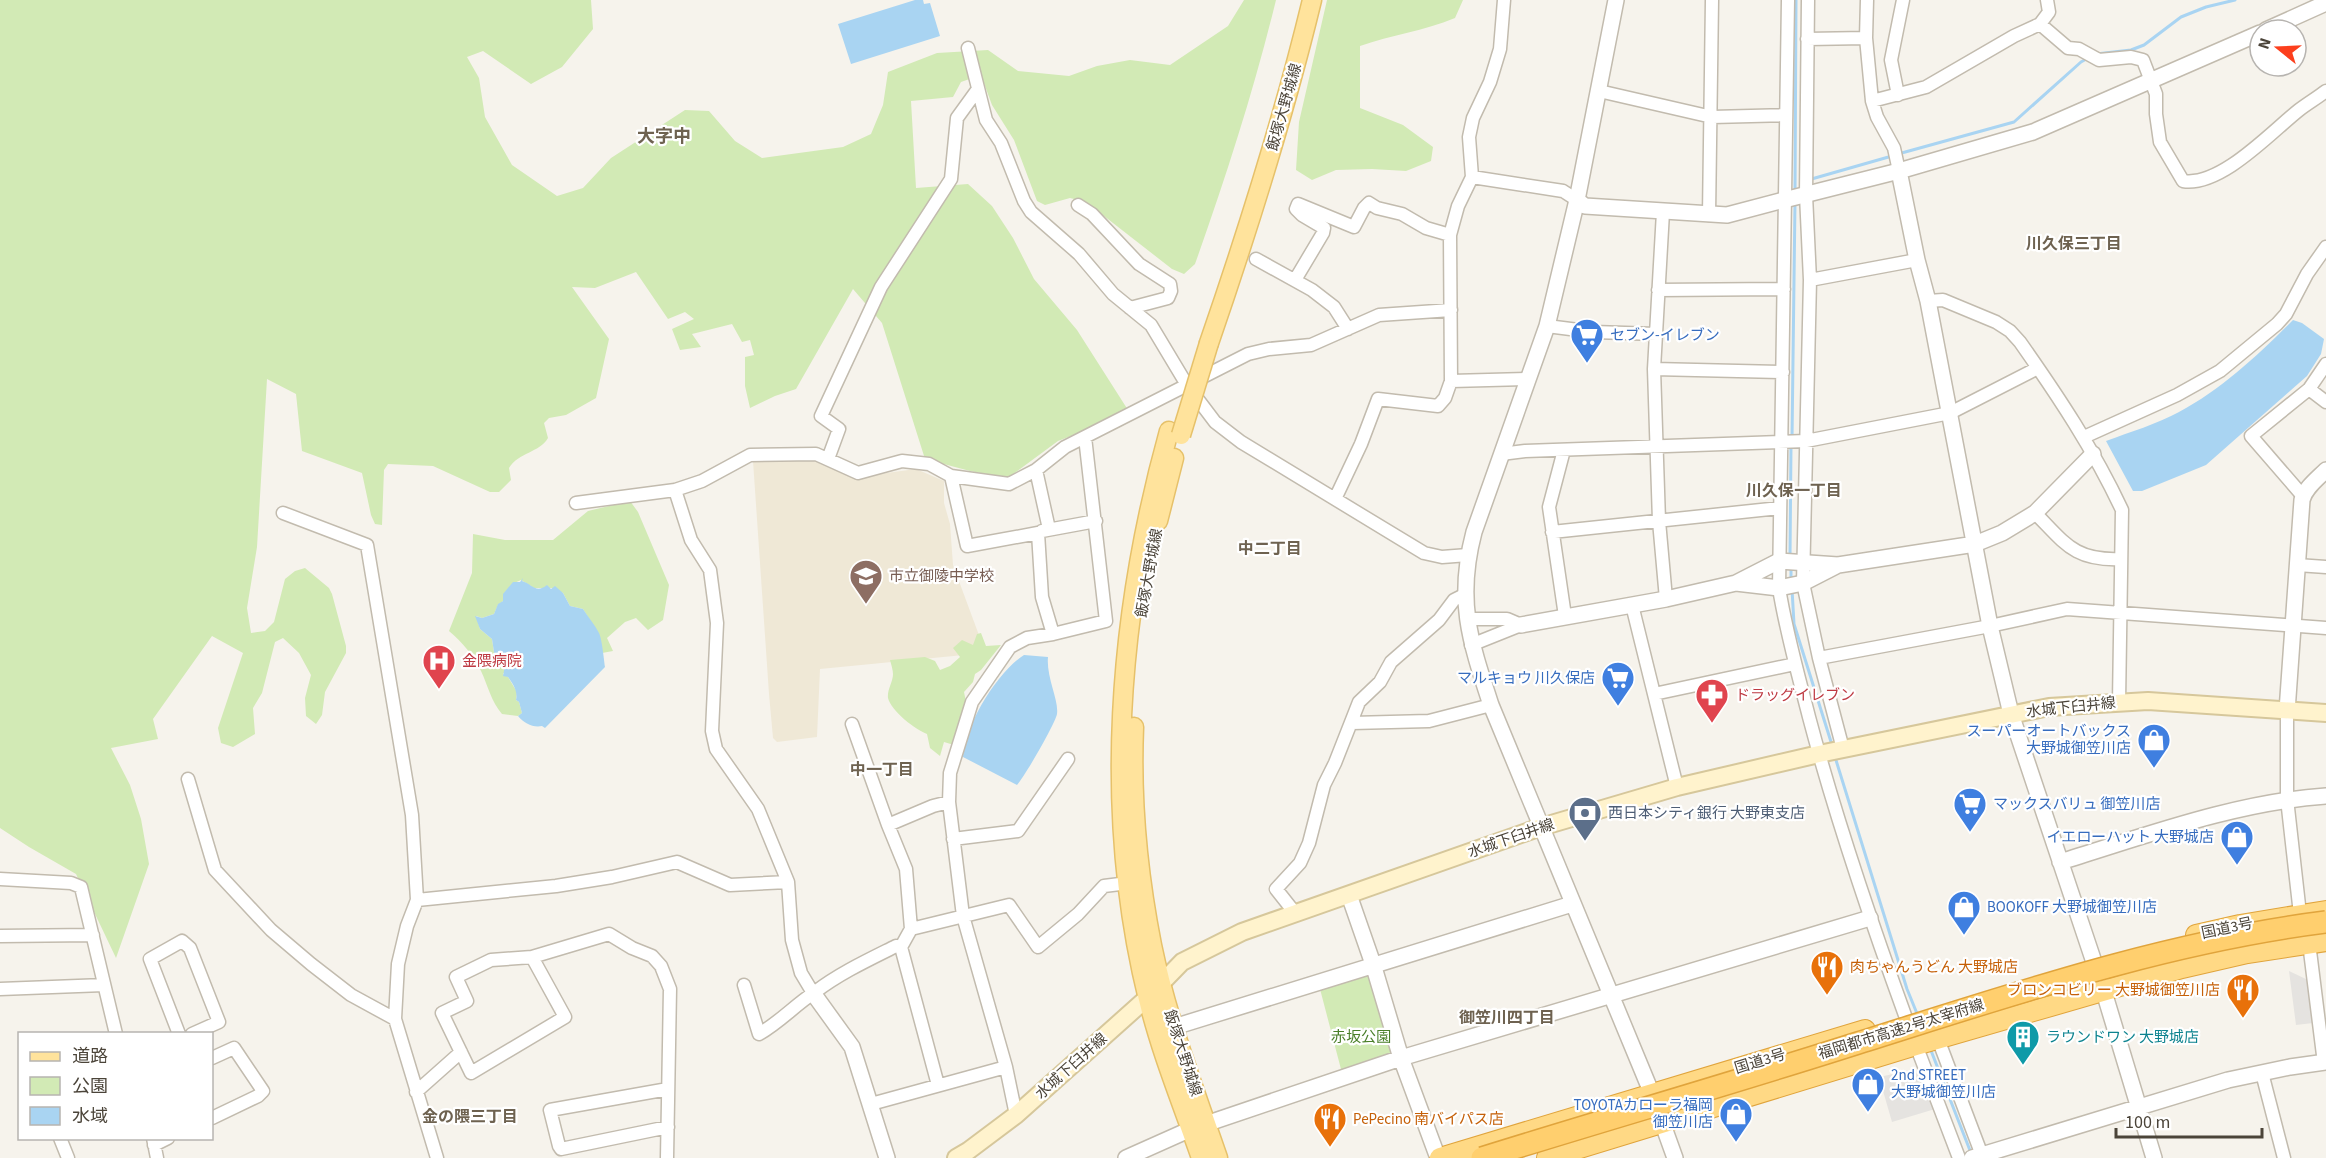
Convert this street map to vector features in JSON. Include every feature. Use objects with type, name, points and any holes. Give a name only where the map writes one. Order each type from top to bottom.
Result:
[{"type":"highway","name":"国道3号","points":[[1439,1158],[2094,960],[2240,925],[2326,911]]},
{"type":"highway","name":"福岡都市高速2号太宰府線","points":[[1482,1158],[2098,970],[2244,935],[2326,922]]},
{"type":"highway","name":"国道3号","points":[[1547,1158],[1917,1045],[2182,969],[2247,953],[2320,940]]},
{"type":"highway","name":"福岡都市高速2号太宰府線","points":[[1527,1158],[1840,1064],[2002,1012],[2111,981],[2244,947],[2320,940]]},
{"type":"main road","name":"飯塚大野城線","points":[[1218,1158],[1199,1127],[1157,1034],[1147,998],[1131,913],[1121,748],[1125,658],[1142,537],[1270,115],[1300,0]]},
{"type":"main road","name":"飯塚大野城線","points":[[1203,341],[1264,178],[1312,0]]},
{"type":"main road","name":"飯塚大野城線","points":[[1175,433],[1142,606],[1134,727],[1136,811],[1142,890],[1152,946],[1199,1127],[1201,1158]]},
{"type":"main road","name":"水城下臼井線","points":[[956,1158],[1016,1115],[1147,998],[1182,962],[1242,932],[1541,827],[1677,787],[1819,754],[2049,707],[2148,701],[2326,713]]},
{"type":"street","points":[[1335,499],[1361,444],[1378,399],[1438,406],[1445,398],[1451,381],[1449,235],[1458,206],[1472,177],[1469,137],[1473,118],[1490,82],[1500,49],[1504,0]]},
{"type":"street","points":[[1616,0],[1577,200],[1547,326],[1468,555],[1464,596],[1471,645],[1491,705],[1652,1094],[1675,1158]]},
{"type":"street","points":[[1709,215],[1712,0]]},
{"type":"street","points":[[1788,0],[1779,588],[1795,664],[1819,754],[1870,918],[1906,1018]]},
{"type":"street","points":[[1808,0],[1806,195],[1810,280],[1803,583],[1819,658],[1843,749]]},
{"type":"street","points":[[1867,0],[1866,38],[1872,101],[1897,160],[1917,260],[1928,301],[1990,626],[2011,714],[2094,960],[2154,1158]]},
{"type":"street","points":[[1898,95],[1891,60],[1903,0]]},
{"type":"street","points":[[1872,101],[1926,87],[2014,36],[2040,24],[2049,12],[2047,0]]},
{"type":"street","points":[[2293,18],[2326,3]]},
{"type":"street","points":[[2040,24],[2068,48],[2079,49],[2099,60],[2132,57],[2143,60],[2156,94],[2160,142],[2183,181],[2194,183],[2240,160],[2300,109],[2326,92]]},
{"type":"street","points":[[1808,39],[1866,38]]},
{"type":"street","points":[[1472,177],[1563,191],[1585,206],[1727,215],[1806,195],[1897,160],[2033,132],[2248,38]]},
{"type":"street","points":[[968,48],[986,120],[1002,143],[1024,201],[1031,212],[1079,254],[1113,294],[1150,325],[1187,385],[1215,422],[1241,442],[1424,553],[1442,557],[1468,555]]},
{"type":"street","points":[[828,459],[838,429],[821,416],[881,287],[951,179],[957,118],[978,89]]},
{"type":"street","points":[[1599,91],[1712,117],[1786,115]]},
{"type":"street","points":[[1295,280],[1324,228],[1302,215],[1296,208],[1298,204],[1354,227],[1369,203],[1377,208],[1402,214],[1426,228],[1449,235]]},
{"type":"street","points":[[1078,205],[1092,214],[1139,264],[1170,284],[1171,291],[1168,298],[1130,308]]},
{"type":"street","points":[[1663,212],[1654,369],[1655,446],[1666,599]]},
{"type":"street","points":[[2084,437],[2177,394],[2220,371],[2286,314],[2307,274],[2326,247]]},
{"type":"street","points":[[1256,259],[1312,290],[1334,307],[1348,329]]},
{"type":"street","points":[[1810,280],[1917,260]]},
{"type":"street","points":[[1658,290],[1784,289]]},
{"type":"street","points":[[1928,301],[1943,300],[1996,322],[2010,331],[2020,342],[2084,437],[2122,510],[2119,702]]},
{"type":"street","points":[[576,502],[675,490],[702,481],[750,455],[816,454],[858,473],[902,461],[929,464],[951,476],[1009,484],[1036,470],[1065,447],[1248,354],[1269,349],[1311,345],[1379,315],[1451,310]]},
{"type":"street","points":[[1547,326],[1594,332],[1656,334]]},
{"type":"street","points":[[2302,495],[2251,436],[2309,389],[2326,364]]},
{"type":"street","points":[[1501,454],[1525,451],[1805,441],[1950,413],[2038,368]]},
{"type":"street","points":[[1654,369],[1783,372]]},
{"type":"street","points":[[1451,381],[1528,380]]},
{"type":"street","points":[[2309,389],[2326,402]]},
{"type":"street","points":[[1016,1115],[1006,1067],[963,916],[949,802],[953,761],[972,702],[1010,646],[1027,638],[1106,621],[1085,437]]},
{"type":"street","points":[[1564,450],[1549,507],[1565,616]]},
{"type":"street","points":[[1471,645],[1496,633],[1521,625],[1666,599],[1736,583],[1779,561],[1838,565],[1975,544],[2002,533],[2035,513],[2093,454]]},
{"type":"street","points":[[1036,470],[1043,531],[1042,597],[1053,634]]},
{"type":"street","points":[[2300,914],[2287,799],[2287,711],[2302,495],[2326,470]]},
{"type":"street","points":[[951,476],[967,546],[1096,520]]},
{"type":"street","points":[[675,490],[691,540],[710,570],[717,623],[712,731],[716,749],[758,809],[788,882],[792,940],[801,973],[852,1047],[887,1158]]},
{"type":"street","points":[[1552,532],[1780,508]]},
{"type":"street","points":[[284,513],[367,545],[412,815],[417,900],[407,926],[398,964],[394,1019],[437,1158]]},
{"type":"street","points":[[2035,513],[2071,549],[2098,560],[2121,559]]},
{"type":"street","points":[[1736,583],[1779,588],[1803,583],[1838,565]]},
{"type":"street","points":[[2297,565],[2326,567]]},
{"type":"street","points":[[1295,913],[1276,889],[1300,863],[1309,843],[1324,785],[1359,702],[1380,682],[1391,662],[1439,620],[1454,600],[1464,596]]},
{"type":"street","points":[[1632,605],[1677,787]]},
{"type":"street","points":[[1819,658],[2067,609],[2326,628]]},
{"type":"street","points":[[1467,619],[1507,619],[1521,625]]},
{"type":"street","points":[[1654,694],[1795,664]]},
{"type":"street","points":[[1352,723],[1429,721],[1491,705]]},
{"type":"street","points":[[852,724],[906,868],[911,929],[901,947],[938,1085]]},
{"type":"street","points":[[953,839],[1018,831],[1068,759]]},
{"type":"street","points":[[188,779],[215,870],[271,930],[311,964],[351,995],[394,1019]]},
{"type":"street","points":[[2060,862],[2172,827],[2287,799],[2326,796]]},
{"type":"street","points":[[888,825],[933,806],[949,802]]},
{"type":"street","points":[[417,900],[556,886],[612,877],[677,862],[729,885],[788,882]]},
{"type":"street","points":[[0,879],[78,884],[81,887],[116,1032]]},
{"type":"street","points":[[911,929],[1009,905],[1038,947],[1078,914],[1104,886],[1128,883]]},
{"type":"street","points":[[1349,896],[1373,964],[1401,1058],[1439,1158]]},
{"type":"street","points":[[1174,1027],[1572,904]]},
{"type":"street","points":[[1126,1158],[1199,1127],[1401,1058],[1870,918]]},
{"type":"street","points":[[532,957],[565,1017],[471,1073],[442,1013],[467,1001],[456,977],[491,960],[532,957],[609,934],[632,948],[652,956],[661,966],[670,989],[667,1158]]},
{"type":"street","points":[[0,936],[93,935]]},
{"type":"street","points":[[1938,1039],[1979,1157],[2228,1080],[2325,1062],[2320,940]]},
{"type":"street","points":[[178,1032],[150,959],[182,941],[190,948],[219,1022],[196,1032]]},
{"type":"street","points":[[744,985],[759,1034],[775,1025],[813,993],[850,970],[896,946],[901,947]]},
{"type":"street","points":[[0,989],[105,985]]},
{"type":"street","points":[[1917,1045],[1959,1158]]},
{"type":"street","points":[[213,1058],[234,1048],[263,1091],[258,1096],[213,1117]]},
{"type":"street","points":[[416,1092],[461,1052]]},
{"type":"street","points":[[871,1104],[1006,1067]]},
{"type":"street","points":[[2262,1073],[2284,1158]]},
{"type":"street","points":[[668,1089],[550,1110],[561,1149],[668,1127]]},
{"type":"street","points":[[61,1140],[68,1158]]},
{"type":"street","points":[[154,1142],[157,1158]]},
{"type":"shaded area","name":"市立御陵中学校","points":[[753,461],[814,461],[857,477],[916,469],[944,481],[944,503],[950,524],[953,565],[983,646],[974,654],[820,669],[817,737],[777,742],[773,738],[769,694]]},
{"type":"shaded area","points":[[2289,971],[2308,980],[2313,1023],[2296,1025]]},
{"type":"shaded area","points":[[1912,1070],[1920,1076],[1935,1109],[1892,1122],[1879,1077]]},
{"type":"green space","points":[[0,0],[591,0],[593,29],[562,67],[531,84],[483,51],[467,57],[479,78],[485,117],[512,165],[557,196],[583,188],[611,158],[685,110],[709,111],[735,141],[762,158],[843,147],[871,134],[883,105],[888,72],[937,53],[988,50],[1018,71],[1069,76],[1097,66],[1130,60],[1170,65],[1228,26],[1244,0],[1276,0],[1249,100],[1218,199],[1195,264],[1184,274],[1172,269],[1086,202],[1070,198],[1045,205],[1037,201],[1014,140],[992,105],[981,75],[961,82],[953,97],[911,101],[916,188],[968,184],[992,206],[1013,238],[1034,279],[1077,330],[1128,410],[1058,441],[1008,478],[925,459],[882,323],[853,289],[796,389],[750,408],[745,386],[745,357],[754,355],[750,340],[742,342],[732,324],[692,334],[701,347],[680,350],[672,329],[694,319],[685,312],[668,319],[636,272],[595,288],[572,287],[609,339],[596,398],[566,415],[549,418],[544,423],[548,438],[540,447],[513,463],[509,468],[511,480],[499,492],[490,492],[433,466],[388,464],[384,470],[382,525],[375,524],[371,515],[362,473],[302,451],[296,394],[267,379],[257,547],[247,608],[251,633],[265,631],[274,622],[285,579],[295,571],[305,568],[329,588],[332,594],[346,653],[325,692],[322,715],[316,724],[306,716],[305,698],[311,675],[299,653],[283,638],[275,642],[262,693],[253,708],[255,734],[233,747],[221,743],[218,728],[243,653],[212,636],[153,719],[158,739],[111,748],[130,785],[141,819],[149,864],[116,958],[76,874],[0,828]]},
{"type":"green space","points":[[1327,0],[1463,0],[1455,18],[1360,46],[1360,108],[1403,125],[1433,147],[1431,161],[1406,171],[1336,170],[1312,180],[1296,170],[1299,122]]},
{"type":"green space","points":[[630,501],[638,512],[669,585],[663,620],[648,630],[636,618],[625,622],[607,638],[613,651],[602,653],[596,630],[583,609],[570,606],[563,593],[554,588],[534,588],[521,580],[512,584],[494,614],[482,618],[476,616],[480,629],[492,639],[495,659],[502,662],[506,670],[503,674],[508,677],[517,692],[516,700],[519,702],[522,713],[518,716],[502,714],[492,699],[475,660],[449,631],[472,573],[473,534],[505,540],[553,540],[588,511]]},
{"type":"green space","points":[[981,633],[986,646],[1001,645],[975,674],[973,682],[964,692],[966,702],[954,745],[944,742],[940,756],[930,748],[927,734],[904,719],[890,703],[888,695],[893,674],[890,660],[925,657],[935,661],[940,670],[950,666],[960,657],[953,648],[962,640],[973,645],[977,634]]},
{"type":"green space","name":"赤坂公園","points":[[1364,973],[1372,977],[1392,1049],[1387,1058],[1342,1073],[1320,989]]},
{"type":"water","points":[[915,0],[923,0],[924,4],[930,3],[940,36],[851,64],[838,24]]},
{"type":"water","points":[[2293,320],[2302,323],[2324,339],[2321,354],[2307,376],[2206,465],[2142,491],[2133,491],[2106,441],[2162,420],[2195,403],[2239,370]]},
{"type":"water","points":[[523,578],[522,581],[540,589],[547,585],[551,589],[555,586],[563,593],[570,606],[583,609],[599,633],[603,650],[605,667],[545,728],[529,724],[518,716],[522,713],[519,702],[516,700],[515,688],[508,677],[503,676],[503,666],[495,659],[492,639],[480,629],[475,616],[482,618],[494,614],[498,604],[503,601],[503,594],[513,582],[520,582]]},
{"type":"water","points":[[1024,655],[1048,657],[1057,714],[1039,750],[1017,785],[963,757],[969,730],[984,700],[1004,673]]},
{"type":"waterway","points":[[1795,193],[1796,0]]},
{"type":"waterway","points":[[2096,54],[2131,50],[2144,45],[2181,17],[2206,7],[2235,0]]},
{"type":"waterway","points":[[1898,154],[2014,122],[2088,58]]},
{"type":"waterway","points":[[1808,180],[1892,156]]},
{"type":"waterway","points":[[1792,439],[1795,202]]},
{"type":"waterway","points":[[1790,556],[1791,445]]},
{"type":"waterway","points":[[1791,565],[1791,580]]},
{"type":"waterway","points":[[1792,589],[1794,624],[1832,745]]},
{"type":"waterway","points":[[1835,757],[1907,989],[1918,1016]]},
{"type":"waterway","points":[[1930,1048],[1971,1153]]},
{"type":"place","name":"セブン-イレブン","points":[[1587,364]]},
{"type":"place","name":"市立御陵中学校","points":[[866,605]]},
{"type":"place","name":"金隈病院","points":[[439,690]]},
{"type":"place","name":"マルキョウ 川久保店","points":[[1618,707]]},
{"type":"place","name":"ドラッグイレブン","points":[[1712,724]]},
{"type":"place","name":"スーパーオートバックス 大野城御笠川店","points":[[2154,769]]},
{"type":"place","name":"マックスバリュ 御笠川店","points":[[1970,833]]},
{"type":"place","name":"西日本シティ銀行 大野東支店","points":[[1585,842]]},
{"type":"place","name":"イエローハット 大野城店","points":[[2237,866]]},
{"type":"place","name":"BOOKOFF 大野城御笠川店","points":[[1964,936]]},
{"type":"place","name":"肉ちゃんうどん 大野城店","points":[[1827,996]]},
{"type":"place","name":"ブロンコビリー 大野城御笠川店","points":[[2243,1019]]},
{"type":"place","name":"ラウンドワン 大野城店","points":[[2023,1066]]},
{"type":"place","name":"2nd STREET 大野城御笠川店","points":[[1868,1113]]},
{"type":"place","name":"TOYOTAカローラ福岡 御笠川店","points":[[1736,1143]]},
{"type":"place","name":"PePecino 南バイパス店","points":[[1330,1148]]},
{"type":"district","name":"大字中","points":[[664,136]]},
{"type":"district","name":"川久保三丁目","points":[[2074,243]]},
{"type":"district","name":"川久保一丁目","points":[[1794,490]]},
{"type":"district","name":"中二丁目","points":[[1270,548]]},
{"type":"district","name":"中一丁目","points":[[882,769]]},
{"type":"district","name":"御笠川四丁目","points":[[1507,1017]]},
{"type":"district","name":"金の隈三丁目","points":[[470,1116]]}]
